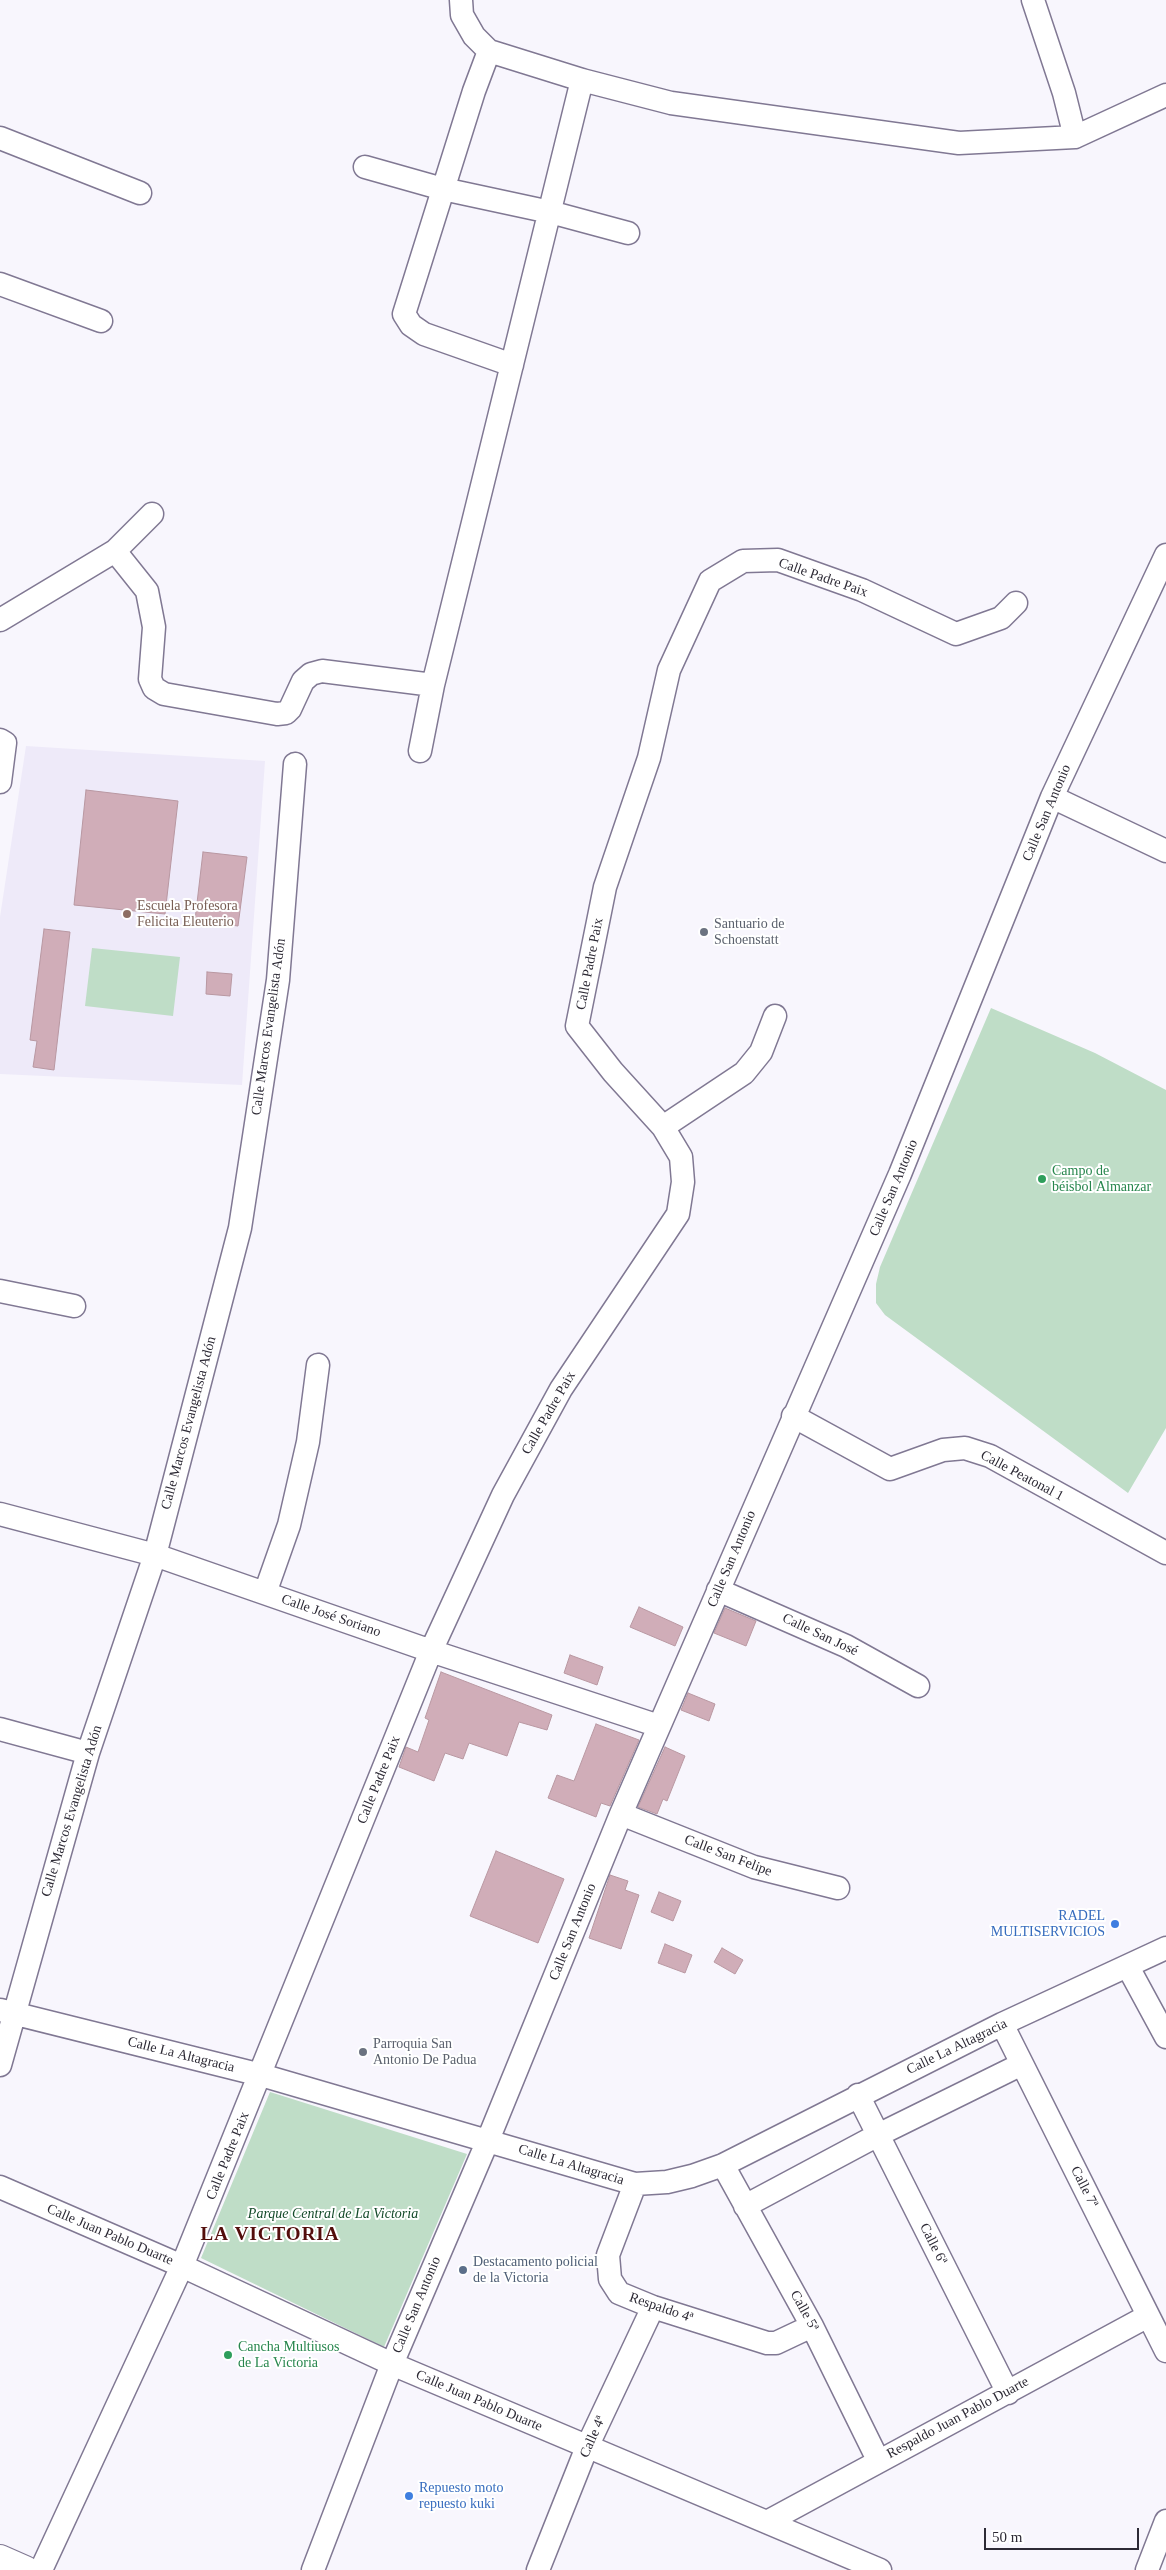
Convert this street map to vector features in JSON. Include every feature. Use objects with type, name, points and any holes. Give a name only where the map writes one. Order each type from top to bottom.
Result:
[{"type":"main road","points":[[0,2559],[25,2570]]},
{"type":"street","points":[[461,0],[462,15],[474,36],[489,51],[582,80],[671,102],[959,143],[1075,137],[1166,95]]},
{"type":"street","points":[[1033,0],[1064,93],[1075,137]]},
{"type":"street","points":[[489,51],[404,314],[410,325],[424,334],[512,365]]},
{"type":"street","points":[[420,751],[433,685],[582,80]]},
{"type":"street","points":[[0,138],[140,193]]},
{"type":"street","points":[[364,167],[443,190],[550,212],[628,233]]},
{"type":"street","points":[[0,284],[101,321]]},
{"type":"street","points":[[0,620],[115,551],[152,514]]},
{"type":"street","points":[[115,551],[147,591],[154,627],[150,679],[154,688],[164,694],[277,714],[286,713],[290,710],[303,681],[311,674],[322,672],[433,685]]},
{"type":"street","name":"Calle San Antonio","points":[[313,2570],[392,2364],[488,2140],[621,1814],[900,1174],[1052,797],[1166,555]]},
{"type":"street","name":"Calle Padre Paix","points":[[42,2570],[182,2266],[261,2075],[431,1651],[503,1495],[561,1389],[678,1214],[683,1182],[681,1157],[663,1127],[614,1072],[578,1026],[605,887],[649,758],[669,670],[710,581],[743,561],[778,560],[862,590],[956,634],[1002,618],[1016,603]]},
{"type":"street","points":[[0,740],[5,743],[0,782]]},
{"type":"street","name":"Calle Marcos Evangelista Adón","points":[[0,2065],[7,2012],[88,1753],[154,1555],[240,1228],[278,980],[295,764]]},
{"type":"street","points":[[1052,797],[1166,850]]},
{"type":"street","points":[[663,1127],[744,1073],[761,1052],[775,1016]]},
{"type":"street","points":[[0,1291],[74,1306]]},
{"type":"street","points":[[265,1593],[289,1525],[308,1442],[318,1365]]},
{"type":"street","name":"Calle Peatonal 1","points":[[793,1416],[890,1469],[943,1450],[965,1448],[990,1456],[1166,1553]]},
{"type":"street","name":"Calle José Soriano","points":[[0,1514],[154,1555],[431,1651],[660,1726]]},
{"type":"street","name":"Calle San José","points":[[718,1590],[846,1646],[918,1686]]},
{"type":"street","points":[[0,1729],[88,1753]]},
{"type":"street","name":"Calle San Felipe","points":[[621,1814],[754,1867],[838,1888]]},
{"type":"street","name":"Calle La Altagracia","points":[[7,2012],[261,2075],[635,2184],[692,2176],[723,2165],[1002,2024],[1166,1948]]},
{"type":"street","points":[[1128,1967],[1166,2037]]},
{"type":"street","name":"Calle 7ª","points":[[1002,2024],[1166,2350]]},
{"type":"street","points":[[745,2206],[878,2135],[1022,2064]]},
{"type":"street","name":"Calle 6ª","points":[[858,2096],[1008,2393]]},
{"type":"street","name":"Calle 5ª","points":[[723,2165],[812,2326],[878,2460]]},
{"type":"street","name":"Respaldo 4ª","points":[[635,2184],[608,2255],[610,2279],[618,2293],[652,2307],[772,2344],[812,2326]]},
{"type":"street","name":"Calle Juan Pablo Duarte","points":[[0,2187],[182,2266],[392,2364],[880,2570]]},
{"type":"street","name":"Calle 4ª","points":[[538,2570],[588,2447],[652,2307]]},
{"type":"street","name":"Respaldo Juan Pablo Duarte","points":[[767,2522],[878,2460],[1008,2393],[1148,2316]]},
{"type":"street","points":[[1147,2570],[1166,2521]]},
{"type":"shaded area","name":"Escuela Profesora Felicita Eleuterio","points":[[26,746],[265,761],[242,1085],[0,1074],[0,917]]},
{"type":"green space","points":[[92,948],[180,957],[173,1016],[85,1006]]},
{"type":"green space","name":"Campo de béisbol Almanzar","points":[[991,1008],[1095,1053],[1166,1090],[1166,1428],[1128,1493],[885,1315],[876,1303],[876,1284],[880,1267]]},
{"type":"green space","name":"Parque Central de La Victoria","points":[[270,2092],[467,2154],[384,2347],[201,2258]]},
{"type":"building","points":[[86,790],[178,801],[165,914],[74,905]]},
{"type":"building","points":[[203,852],[247,857],[238,926],[195,920]]},
{"type":"building","points":[[44,929],[70,932],[54,1070],[33,1067],[37,1041],[30,1040]]},
{"type":"building","points":[[207,972],[232,974],[230,996],[206,994]]},
{"type":"building","points":[[639,1607],[683,1627],[675,1646],[630,1627]]},
{"type":"building","points":[[725,1608],[756,1621],[746,1646],[714,1633]]},
{"type":"building","points":[[570,1655],[603,1667],[597,1685],[564,1673]]},
{"type":"building","points":[[441,1672],[552,1715],[547,1730],[519,1722],[507,1756],[469,1743],[463,1759],[445,1753],[434,1781],[399,1767],[406,1747],[418,1752],[429,1720],[425,1718]]},
{"type":"building","points":[[688,1693],[715,1704],[709,1721],[681,1710]]},
{"type":"building","points":[[596,1724],[639,1740],[610,1806],[601,1803],[596,1817],[548,1798],[557,1775],[574,1781]]},
{"type":"building","points":[[665,1747],[685,1756],[667,1801],[663,1799],[657,1814],[638,1807]]},
{"type":"building","points":[[496,1851],[564,1879],[538,1943],[470,1916]]},
{"type":"building","points":[[610,1875],[628,1881],[625,1890],[639,1895],[621,1949],[589,1938]]},
{"type":"building","points":[[659,1892],[681,1901],[673,1921],[651,1912]]},
{"type":"building","points":[[665,1944],[692,1955],[685,1973],[658,1963]]},
{"type":"building","points":[[722,1948],[743,1960],[735,1974],[714,1962]]},
{"type":"place","name":"Escuela Profesora Felicita Eleuterio","points":[[127,914]]},
{"type":"place","name":"Santuario de Schoenstatt","points":[[704,932]]},
{"type":"place","name":"Campo de béisbol Almanzar","points":[[1042,1179]]},
{"type":"place","name":"RADEL MULTISERVICIOS","points":[[1115,1924]]},
{"type":"place","name":"Parroquia San Antonio De Padua","points":[[363,2052]]},
{"type":"place","name":"Destacamento policial de la Victoria","points":[[463,2270]]},
{"type":"place","name":"Cancha Multiusos de La Victoria","points":[[228,2355]]},
{"type":"place","name":"Repuesto moto repuesto kuki","points":[[409,2496]]},
{"type":"district","name":"LA VICTORIA","points":[[270,2235]]}]
